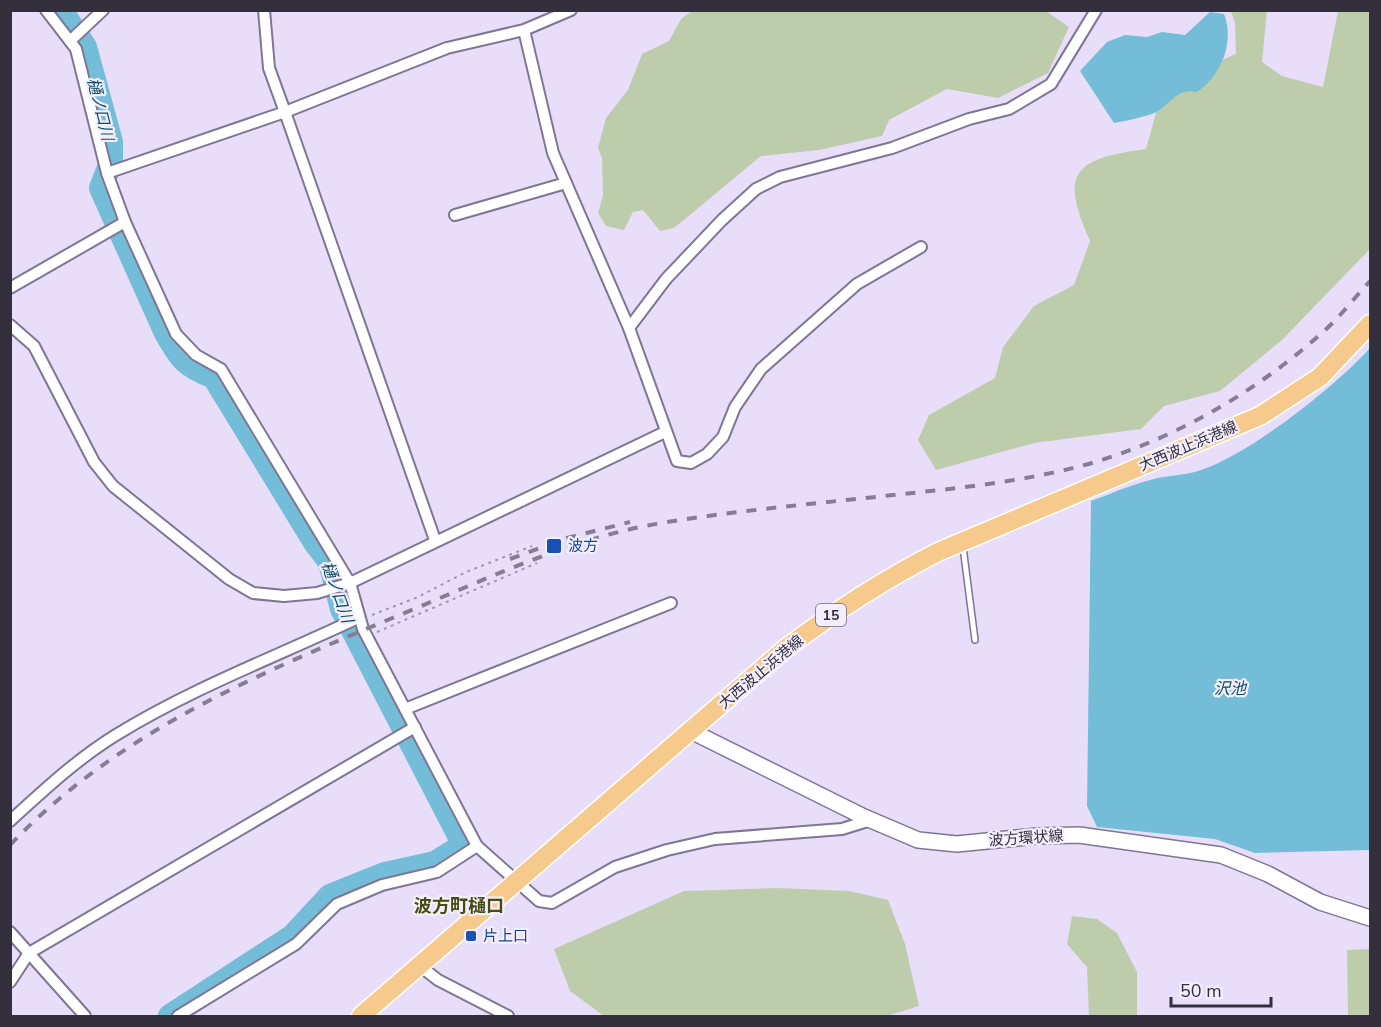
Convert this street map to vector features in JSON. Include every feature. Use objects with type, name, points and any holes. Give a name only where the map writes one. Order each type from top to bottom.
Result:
[{"type":"main road","name":"大西波止浜港線","points":[[361,1017],[785,650],[841,607],[891,576],[962,541],[1260,416],[1320,377],[1371,324]]},
{"type":"main road","name":"波方環状線","points":[[693,732],[871,820],[918,840],[957,844],[1037,836],[1079,835],[1221,855],[1268,874],[1320,902],[1371,918]]},
{"type":"street","points":[[46,10],[76,49],[107,173],[125,222],[176,334],[196,355],[221,369],[350,583],[358,618],[477,846],[539,901],[552,903],[615,867],[667,850],[723,838],[842,829],[871,820]]},
{"type":"street","points":[[70,41],[103,10]]},
{"type":"street","points":[[264,10],[269,68],[435,540]]},
{"type":"street","points":[[107,173],[285,112],[447,48],[524,30],[571,10]]},
{"type":"street","points":[[629,328],[666,279],[722,220],[756,189],[780,177],[892,148],[969,119],[1009,109],[1051,84],[1096,10]]},
{"type":"street","points":[[524,30],[553,153],[629,328],[677,461],[691,464],[707,454],[723,437],[735,407],[761,369],[856,284],[921,246]]},
{"type":"street","points":[[455,214],[566,183]]},
{"type":"street","points":[[10,288],[125,222]]},
{"type":"street","points":[[10,326],[34,346],[94,462],[113,486],[229,579],[253,593],[284,596],[318,593],[350,583],[435,540],[665,432]]},
{"type":"street","points":[[405,709],[671,603]]},
{"type":"street","points":[[10,821],[73,765],[116,735],[165,707],[358,618]]},
{"type":"street","points":[[10,982],[29,953],[415,727]]},
{"type":"street","points":[[178,1017],[296,944],[337,904],[382,885],[437,872],[477,846]]},
{"type":"street","points":[[10,932],[85,1017]]},
{"type":"street","points":[[420,966],[438,980],[508,1017]]},
{"type":"lane","points":[[962,541],[968,606],[975,640]]},
{"type":"path","points":[[358,618],[379,613],[466,572],[532,546]]},
{"type":"path","points":[[367,636],[537,563]]},
{"type":"green space","points":[[692,11],[1046,11],[1069,27],[1048,73],[998,98],[947,89],[889,120],[882,136],[819,150],[761,156],[674,228],[660,231],[643,210],[633,212],[624,230],[606,226],[598,213],[603,195],[602,158],[598,148],[606,118],[628,90],[642,54],[669,41],[681,19]]},
{"type":"green space","points":[[1231,11],[1267,11],[1262,62],[1282,76],[1323,87],[1338,11],[1370,11],[1370,249],[1282,340],[1220,391],[1164,406],[1141,429],[1034,443],[936,470],[918,440],[929,415],[995,378],[1003,347],[1034,306],[1074,285],[1090,241],[1075,198],[1075,183],[1080,172],[1089,164],[1103,158],[1146,149],[1164,84],[1236,54],[1235,23]]},
{"type":"green space","points":[[777,888],[849,891],[888,900],[905,944],[919,1006],[887,1016],[604,1016],[570,991],[554,949],[684,891]]},
{"type":"green space","points":[[1072,916],[1097,919],[1117,933],[1137,972],[1137,1016],[1089,1016],[1087,967],[1067,944]]},
{"type":"green space","points":[[1370,949],[1370,1016],[1348,1016],[1347,950]]},
{"type":"water","points":[[1210,12],[1224,14],[1228,36],[1224,57],[1213,77],[1197,92],[1183,92],[1152,114],[1114,123],[1080,71],[1107,42],[1125,35],[1147,37],[1162,32],[1185,35]]},
{"type":"water","name":"沢池","points":[[1370,348],[1370,850],[1255,853],[1215,839],[1097,827],[1087,806],[1091,501],[1154,479],[1201,470],[1243,450],[1315,399]]},
{"type":"waterway","name":"樋ノ口川","points":[[61,10],[85,47],[111,142],[111,162],[101,188],[166,333],[185,361],[214,377],[316,544],[330,562],[342,609],[464,845],[435,863],[385,874],[330,896],[293,936],[170,1016]]},
{"type":"railway","points":[[10,845],[54,803],[101,766],[150,734],[201,705],[308,654],[568,547],[630,529],[691,518],[1015,480],[1081,466],[1147,443],[1211,412],[1270,374],[1330,325],[1370,281]]},
{"type":"railway","points":[[510,559],[567,538],[630,522]]},
{"type":"place","name":"波方","points":[[554,546]]},
{"type":"place","name":"片上口","points":[[471,936]]},
{"type":"district","name":"波方町樋口","points":[[459,906]]}]
